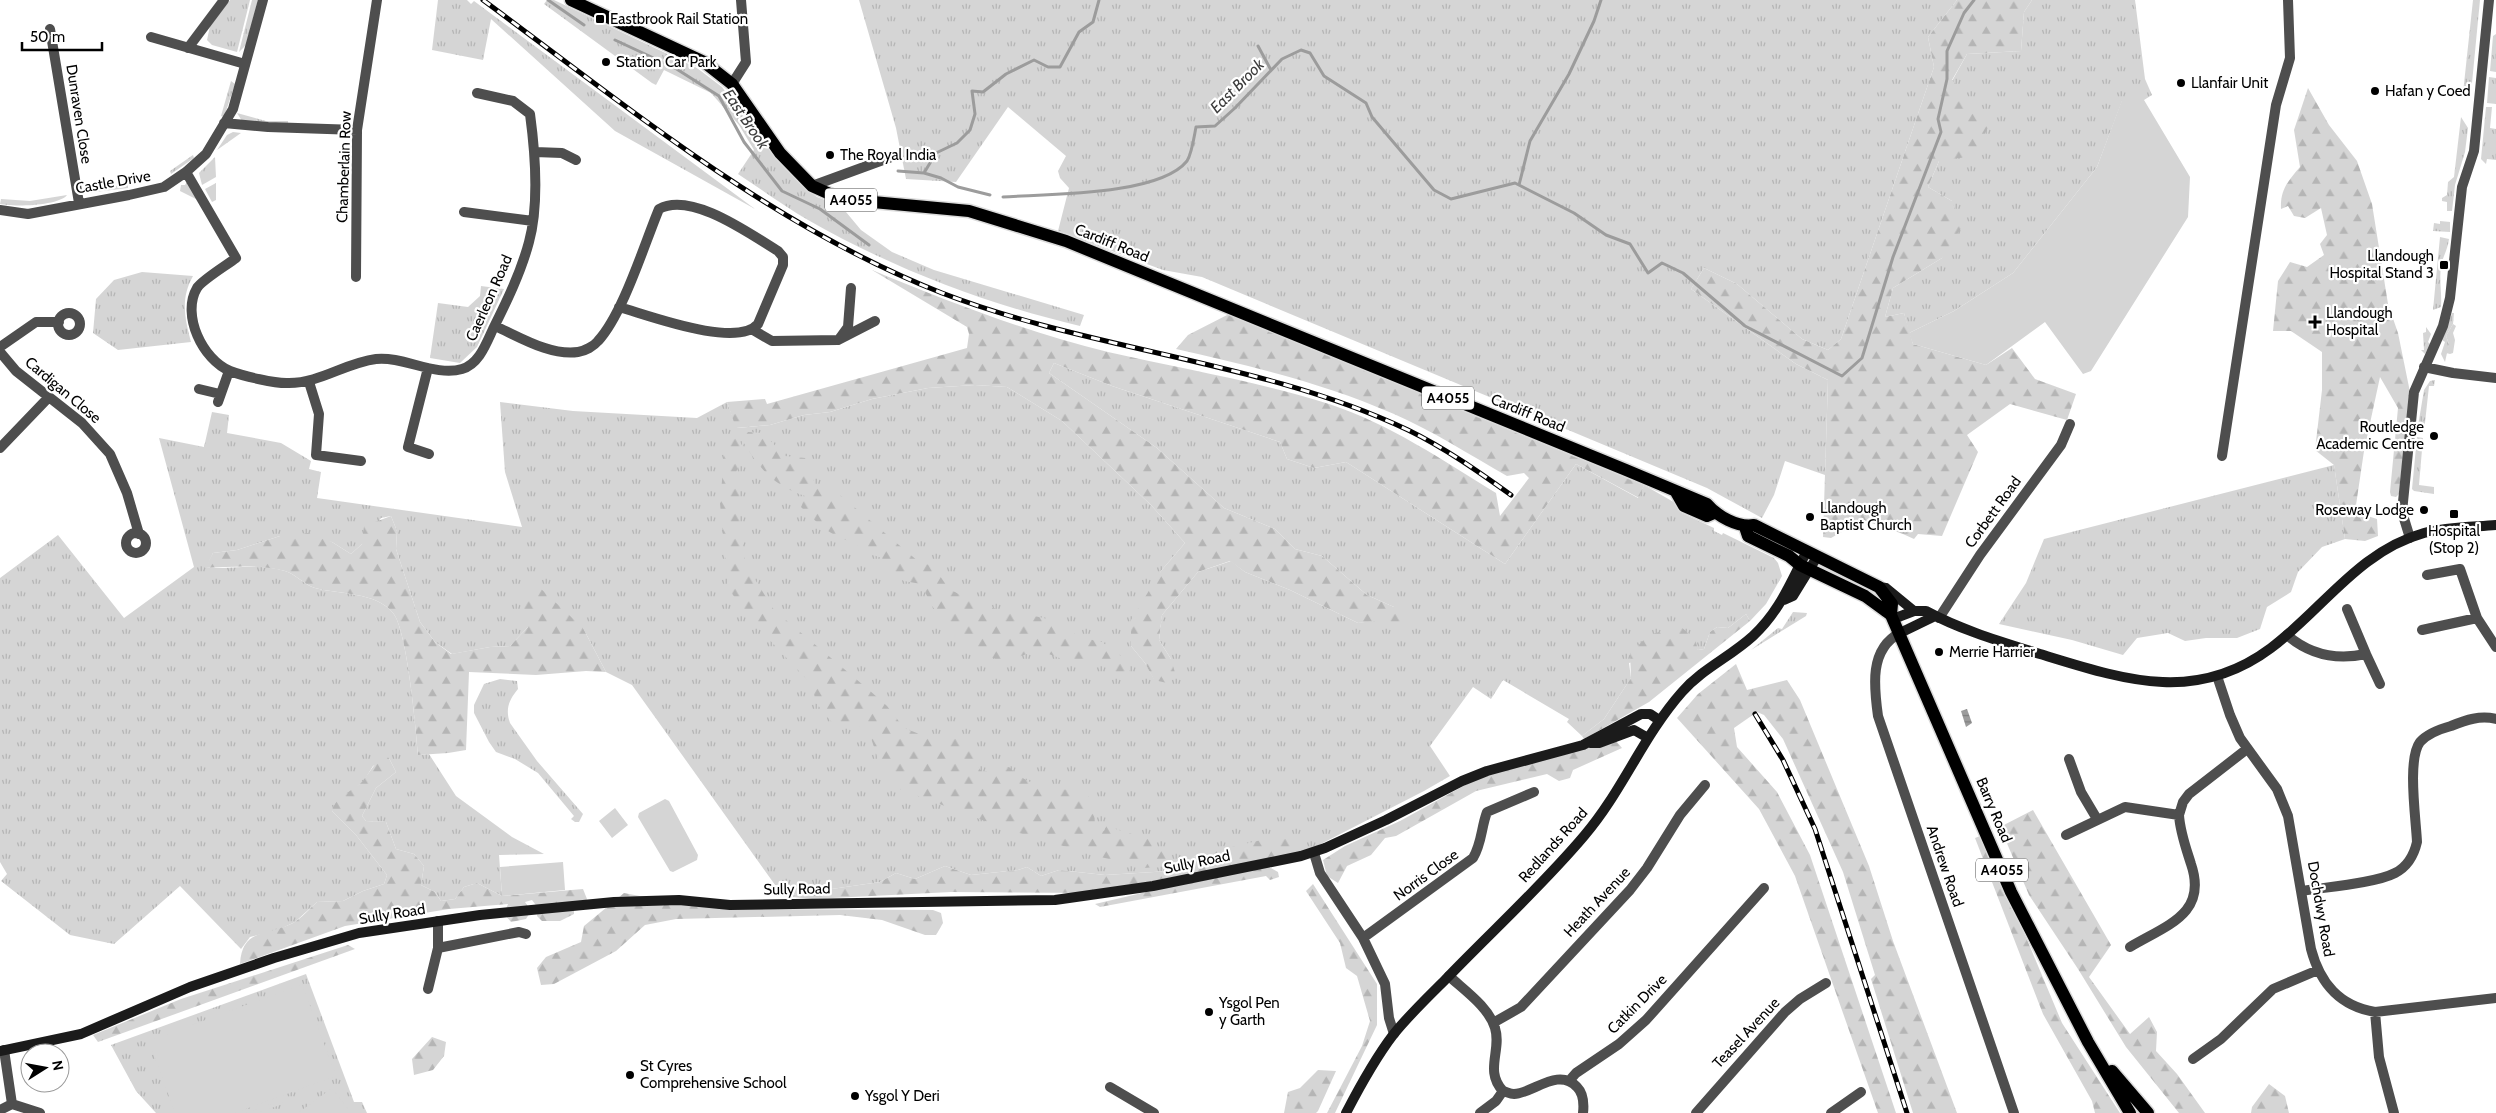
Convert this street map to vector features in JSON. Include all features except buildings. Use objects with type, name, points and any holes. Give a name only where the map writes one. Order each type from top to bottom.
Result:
[{"type":"main road","name":"Cardiff Road","points":[[571,0],[704,62],[732,84],[780,153],[812,186],[841,199],[969,211],[1058,239],[1707,504],[1714,513],[1745,527],[1754,525],[1880,587]]},
{"type":"main road","name":"Cardiff Road","points":[[1745,527],[1748,536],[1789,556],[1805,568],[1865,596],[1892,617]]},
{"type":"main road","name":"A4055","points":[[1880,587],[1892,604],[1892,617]]},
{"type":"main road","name":"Barry Road","points":[[1892,617],[2011,892],[2088,1042],[2130,1113]]},
{"type":"main road","name":"Barry Road","points":[[2088,1042],[2148,1113]]},
{"type":"street","points":[[188,48],[224,0]]},
{"type":"street","name":"Castle Drive","points":[[0,210],[28,214],[164,188],[186,172],[206,154],[234,109],[262,0]]},
{"type":"street","name":"Chamberlain Row","points":[[356,277],[357,130],[377,0]]},
{"type":"street","points":[[732,84],[746,62],[747,54],[741,0]]},
{"type":"street","points":[[2222,456],[2276,105],[2290,58],[2288,0]]},
{"type":"street","points":[[2410,538],[2403,518],[2403,507],[2414,392],[2444,326],[2450,298],[2462,187],[2474,151],[2489,0]]},
{"type":"street","name":"Dunraven Close","points":[[50,29],[79,203]]},
{"type":"street","points":[[151,36],[245,64]]},
{"type":"street","name":"Caerleon Road","points":[[186,172],[236,258],[197,288],[190,312],[198,337],[211,356],[229,371],[286,384],[309,382],[360,362],[377,359],[394,360],[428,368],[452,370],[472,364],[483,350],[523,259],[533,221],[535,152],[530,114],[513,101],[477,92]]},
{"type":"street","points":[[224,123],[268,127],[357,130]]},
{"type":"street","points":[[535,152],[562,153],[576,160]]},
{"type":"street","points":[[812,186],[894,156]]},
{"type":"street","points":[[495,326],[536,345],[564,352],[580,352],[598,342],[619,307],[659,209],[667,204],[715,212],[778,251],[783,257],[783,265],[758,324],[753,330],[741,333],[719,334],[619,307]]},
{"type":"street","points":[[464,212],[533,221]]},
{"type":"street","points":[[838,340],[848,327],[851,288]]},
{"type":"street","points":[[753,330],[772,341],[838,340],[875,321]]},
{"type":"street","points":[[0,347],[36,322],[59,322]]},
{"type":"street","name":"Cardigan Close","points":[[0,352],[16,371],[82,423],[110,454],[127,493],[139,534]]},
{"type":"street","points":[[2424,367],[2496,378]]},
{"type":"street","points":[[428,368],[408,447],[429,454]]},
{"type":"street","points":[[199,389],[219,398],[229,371]]},
{"type":"street","points":[[309,382],[318,414],[316,455],[361,461]]},
{"type":"street","points":[[0,448],[48,398]]},
{"type":"street","name":"Corbett Road","points":[[1937,617],[2061,445],[2070,424]]},
{"type":"street","points":[[1892,617],[1914,611],[1926,612],[2020,648],[2130,680],[2170,683],[2217,676],[2257,658],[2288,635],[2352,574],[2380,553],[2410,538],[2438,531],[2496,525]]},
{"type":"street","name":"Redlands Road","points":[[1346,1113],[1366,1073],[1394,1034],[1584,836],[1613,798],[1659,720],[1682,692],[1703,673],[1751,638],[1784,600],[1793,596],[1812,554]]},
{"type":"street","points":[[2427,575],[2460,569],[2476,618],[2496,647]]},
{"type":"street","points":[[1880,587],[1886,588],[1914,611]]},
{"type":"street","points":[[2347,609],[2380,684]]},
{"type":"street","points":[[1900,633],[1937,617]]},
{"type":"street","points":[[2422,630],[2476,618]]},
{"type":"street","name":"Andrew Road","points":[[1900,633],[1885,644],[1879,658],[1875,692],[1878,716],[2014,1113]]},
{"type":"street","points":[[2288,635],[2305,648],[2324,654],[2349,658],[2366,654]]},
{"type":"street","name":"Dochdwy Road","points":[[2217,676],[2232,721],[2283,802],[2293,834],[2311,949],[2318,970],[2327,986],[2342,1000],[2360,1009],[2375,1012],[2496,998]]},
{"type":"street","name":"Sully Road","points":[[1590,743],[1596,737],[1641,714],[1650,714],[1659,720]]},
{"type":"street","points":[[2302,891],[2389,876],[2404,867],[2415,850],[2414,763],[2420,742],[2434,732],[2474,718],[2496,719]]},
{"type":"street","name":"Sully Road","points":[[2,1051],[81,1034],[190,987],[274,958],[359,933],[480,915],[614,902],[679,900],[730,905],[1055,900],[1153,886],[1314,853],[1386,820],[1462,781],[1487,771],[1590,743],[1599,743],[1634,730],[1648,738]]},
{"type":"street","points":[[2130,947],[2180,916],[2193,901],[2196,881],[2181,830],[2179,815],[2183,802],[2189,794],[2248,749]]},
{"type":"street","points":[[2069,759],[2081,792],[2097,819]]},
{"type":"street","name":"Heath Avenue","points":[[1493,1023],[1521,1007],[1630,890],[1648,868],[1680,815],[1705,785]]},
{"type":"street","name":"Norris Close","points":[[1363,938],[1473,858],[1482,841],[1483,823],[1487,812],[1534,792]]},
{"type":"street","points":[[2066,835],[2125,807],[2179,815]]},
{"type":"street","points":[[1314,853],[1320,873],[1363,938],[1385,984],[1388,1018],[1394,1034]]},
{"type":"street","name":"Catkin Drive","points":[[1569,1082],[1576,1074],[1619,1044],[1646,1020],[1764,888]]},
{"type":"street","points":[[428,988],[438,948],[438,922]]},
{"type":"street","points":[[438,948],[519,932],[526,934]]},
{"type":"street","points":[[2193,1059],[2221,1039],[2273,989],[2318,970]]},
{"type":"street","points":[[1449,976],[1486,1012],[1493,1023],[1497,1036],[1493,1075],[1503,1091],[1515,1094],[1552,1081],[1569,1082],[1579,1090],[1583,1097],[1583,1113]]},
{"type":"street","name":"Teasel Avenue","points":[[1696,1113],[1785,1012],[1800,998],[1826,983]]},
{"type":"street","points":[[2375,1012],[2379,1057],[2394,1113]]},
{"type":"street","points":[[2,1051],[12,1104]]},
{"type":"street","points":[[1110,1087],[1154,1113]]},
{"type":"street","points":[[1480,1113],[1496,1102],[1503,1091]]},
{"type":"street","points":[[1831,1113],[1861,1092]]},
{"type":"street","points":[[0,1110],[12,1104],[40,1113]]},
{"type":"green space","points":[[230,0],[250,0],[237,52],[212,45],[207,40],[210,26]]},
{"type":"green space","points":[[252,0],[258,0],[246,45],[239,52]]},
{"type":"green space","points":[[438,0],[467,0],[471,4],[474,1],[755,209],[615,131],[491,19],[483,60],[432,50]]},
{"type":"green space","points":[[547,0],[554,0],[697,68],[722,87],[770,151],[801,185],[817,197],[841,206],[861,230],[892,252],[934,270],[1084,315],[1080,326],[1010,307],[940,283],[873,254],[799,215],[738,174],[754,150],[739,125],[711,93],[664,70],[656,85],[652,83],[544,4]]},
{"type":"green space","points":[[859,0],[1957,0],[1928,37],[1934,67],[1841,339],[1828,350],[1802,339],[1737,284],[1704,268],[1691,289],[1796,364],[1828,380],[1825,475],[1785,461],[1774,495],[1762,518],[1707,488],[1202,277],[1163,270],[1058,231],[1069,188],[1060,178],[1058,171],[1066,156],[1008,107],[956,182],[906,179],[896,128]]},
{"type":"green space","points":[[1957,0],[2032,0],[2024,12],[2021,51],[1967,54],[1952,80],[1992,120],[1973,156],[1939,161],[1928,187],[1952,201],[1962,227],[1942,258],[1893,288],[1885,317],[1904,313],[1913,344],[1986,365],[2012,348],[2035,379],[2076,394],[2067,420],[2010,404],[1967,435],[1978,452],[1942,536],[1918,534],[1914,539],[1863,520],[1831,538],[1823,537],[1828,380],[1796,364],[1691,289],[1704,268],[1737,284],[1802,339],[1828,350],[1841,339],[1934,67],[1928,37]]},
{"type":"green space","points":[[2032,0],[2135,0],[2145,79],[2152,95],[2144,100],[2122,101],[2097,167],[2013,273],[1954,311],[1909,333],[1904,313],[1885,317],[1893,288],[1942,258],[1952,201],[1928,187],[1939,161],[1952,81],[1967,54],[2021,51],[2024,12]]},
{"type":"green space","points":[[2473,0],[2480,0],[2472,83],[2463,93]]},
{"type":"green space","points":[[2496,34],[2496,72],[2490,71],[2493,36]]},
{"type":"green space","points":[[2489,77],[2496,78],[2496,104],[2487,103]]},
{"type":"green space","points":[[231,81],[235,84],[224,117],[221,116]]},
{"type":"green space","points":[[2308,88],[2329,125],[2357,161],[2372,204],[2388,304],[2398,333],[2410,392],[2399,494],[2396,497],[2391,496],[2390,492],[2398,408],[2380,377],[2364,451],[2355,512],[2377,519],[2378,536],[2365,541],[2345,539],[2334,465],[2315,450],[2322,390],[2322,352],[2291,331],[2273,331],[2278,281],[2290,262],[2307,267],[2324,255],[2320,244],[2327,235],[2321,208],[2305,218],[2294,216],[2288,206],[2281,209],[2283,191],[2300,167],[2294,130]]},
{"type":"green space","points":[[2122,100],[2144,100],[2190,177],[2188,217],[2091,371],[2083,374],[2045,322],[1986,365],[1913,344],[1909,333],[1954,311],[2013,273],[2097,167]]},
{"type":"green space","points":[[2486,107],[2492,107],[2490,128],[2496,129],[2496,160],[2487,159],[2486,164],[2481,159]]},
{"type":"green space","points":[[237,113],[266,121],[288,121],[288,123],[242,121]]},
{"type":"green space","points":[[2461,117],[2468,128],[2465,152],[2455,185],[2452,211],[2447,211],[2447,202],[2442,201],[2442,198],[2447,195],[2448,182],[2454,177]]},
{"type":"green space","points":[[233,132],[241,133],[217,150],[227,135]]},
{"type":"green space","points":[[193,155],[194,158],[171,174],[170,171]]},
{"type":"green space","points":[[215,157],[216,177],[202,185],[199,173]]},
{"type":"green space","points":[[187,182],[198,200],[180,191],[181,185],[185,185]]},
{"type":"green space","points":[[216,183],[216,200],[212,202],[205,189]]},
{"type":"green space","points":[[128,184],[128,188],[95,192],[96,189]]},
{"type":"green space","points":[[67,195],[62,199],[46,203],[25,205],[0,204],[1,199],[30,201]]},
{"type":"green space","points":[[2440,221],[2450,222],[2450,232],[2433,231],[2434,223],[2440,224]]},
{"type":"green space","points":[[2440,237],[2449,239],[2441,266],[2441,307],[2433,310]]},
{"type":"green space","points":[[872,270],[959,305],[1018,326],[1078,344],[1274,389],[1351,412],[1394,432],[1496,493],[1500,516],[1529,478],[1524,473],[1507,476],[1409,421],[1341,393],[1259,369],[1176,349],[1188,335],[1231,313],[1644,485],[1639,498],[1576,464],[1505,564],[1346,462],[1314,468],[1287,459],[1280,442],[1112,386],[1054,363],[1049,373],[1157,448],[1224,508],[1275,529],[1295,549],[1322,556],[1367,595],[1394,607],[1410,611],[1411,622],[1396,633],[1378,621],[1358,623],[1290,590],[1245,572],[1230,561],[1198,572],[1162,615],[1159,640],[1171,659],[1176,676],[1167,683],[1154,680],[1145,663],[1131,646],[1131,620],[1161,571],[1185,543],[1151,505],[1062,421],[1007,387],[975,385],[928,388],[872,399],[830,412],[804,415],[770,425],[736,428],[727,402],[765,399],[767,404],[967,348],[969,334],[967,327]]},
{"type":"green space","points":[[142,272],[193,276],[185,301],[191,342],[118,350],[93,333],[96,299],[114,280]]},
{"type":"green space","points":[[481,286],[504,289],[477,347],[460,363],[430,358],[438,303],[468,307],[480,296]]},
{"type":"green space","points":[[2452,313],[2454,313],[2453,324],[2446,336],[2449,344],[2445,362],[2441,354],[2445,342],[2442,340]]},
{"type":"green space","points":[[2453,324],[2456,326],[2453,333],[2455,340],[2453,353],[2450,354],[2446,353],[2449,344],[2446,336]]},
{"type":"green space","points":[[2426,327],[2431,334],[2428,342],[2430,344],[2425,354],[2421,350],[2424,350],[2423,333],[2426,332]]},
{"type":"green space","points":[[1054,363],[1112,386],[1280,442],[1287,459],[1314,468],[1346,462],[1505,564],[1576,464],[1638,498],[1644,485],[1684,508],[1682,513],[1714,528],[1714,531],[1722,535],[1723,533],[1774,558],[1778,563],[1782,576],[1766,604],[1750,621],[1746,614],[1728,628],[1717,627],[1710,632],[1704,649],[1698,650],[1696,647],[1629,663],[1631,678],[1604,719],[1582,736],[1567,722],[1569,719],[1503,680],[1491,699],[1473,687],[1430,746],[1450,776],[1313,848],[1197,855],[1170,871],[1105,875],[1059,870],[1041,876],[1027,867],[1018,870],[971,875],[945,866],[915,879],[896,873],[880,882],[783,896],[632,685],[606,672],[583,628],[528,627],[510,646],[490,647],[452,654],[435,642],[420,622],[396,549],[397,531],[391,516],[381,518],[362,544],[351,554],[332,542],[280,536],[237,550],[213,553],[206,568],[265,567],[289,572],[315,588],[367,597],[386,606],[393,613],[403,638],[407,658],[418,755],[429,754],[456,796],[512,837],[544,854],[499,855],[502,896],[477,883],[464,887],[455,899],[441,901],[435,892],[421,885],[424,866],[414,854],[396,849],[386,822],[366,821],[362,816],[376,788],[396,772],[389,758],[373,766],[365,779],[332,811],[356,835],[387,875],[384,884],[363,891],[343,901],[317,902],[295,922],[278,930],[250,937],[241,949],[180,886],[114,944],[70,935],[1,881],[7,874],[0,862],[0,578],[58,535],[124,618],[194,567],[159,438],[204,447],[212,412],[229,415],[227,433],[281,443],[311,461],[309,469],[321,472],[317,498],[522,527],[505,472],[500,402],[573,411],[697,418],[727,402],[737,428],[770,425],[804,415],[830,412],[872,399],[928,388],[975,385],[1007,387],[1062,421],[1151,505],[1185,543],[1161,571],[1131,646],[1145,663],[1154,679],[1171,659],[1159,640],[1162,615],[1198,572],[1231,561],[1245,572],[1290,590],[1358,623],[1378,620],[1394,607],[1367,595],[1322,556],[1295,549],[1275,529],[1224,508],[1157,448],[1049,373]]},
{"type":"green space","points":[[2435,380],[2434,386],[2429,386],[2424,432],[2417,432],[2424,390],[2430,381]]},
{"type":"green space","points":[[748,432],[763,433],[785,456],[805,458],[815,484],[820,489],[833,489],[919,562],[933,566],[949,589],[982,606],[1044,618],[1083,638],[1102,642],[1129,662],[1129,676],[1121,677],[1103,663],[1065,660],[1038,650],[1001,663],[950,628],[932,606],[921,584],[904,581],[888,573],[882,558],[873,555],[865,559],[855,542],[832,534],[825,529],[801,507],[805,496],[784,487],[761,467],[742,440]]},
{"type":"green space","points":[[726,436],[738,438],[745,451],[734,477],[739,485],[740,530],[746,565],[774,610],[887,706],[904,728],[932,739],[962,739],[976,753],[976,764],[982,772],[1009,767],[1026,780],[1044,786],[1084,791],[1094,803],[1095,829],[1104,831],[1106,826],[1151,840],[1167,856],[1168,866],[1144,868],[1097,856],[1006,829],[897,788],[881,768],[870,735],[858,725],[835,726],[816,703],[812,685],[751,620],[728,588],[720,503]]},
{"type":"green space","points":[[2417,437],[2423,438],[2419,485],[2434,487],[2434,494],[2414,491],[2412,489]]},
{"type":"green space","points":[[2334,465],[2345,539],[2322,547],[2298,572],[2291,592],[2267,607],[2260,629],[2237,638],[2206,638],[2185,641],[2168,633],[2137,638],[2123,655],[2072,640],[1999,624],[2026,583],[2044,539]]},
{"type":"green space","points":[[391,516],[397,531],[396,549],[420,622],[435,642],[451,654],[490,647],[510,646],[528,627],[519,601],[527,590],[540,588],[583,628],[606,672],[586,671],[536,675],[469,672],[466,750],[418,755],[403,638],[393,613],[386,606],[367,597],[315,588],[285,571],[245,566],[205,568],[213,553],[237,550],[280,536],[308,533],[332,542],[351,554],[362,544],[364,526]]},
{"type":"green space","points":[[1793,612],[1807,613],[1806,616],[1751,650],[1778,628],[1782,629]]},
{"type":"green space","points":[[1746,614],[1750,621],[1649,702],[1584,739],[1582,736],[1604,719],[1631,678],[1630,653],[1649,635],[1680,626],[1695,639],[1698,650],[1704,649],[1710,632],[1717,627],[1728,628]]},
{"type":"green space","points":[[1736,664],[1747,690],[1787,680],[1800,700],[1869,866],[1893,941],[1957,1113],[1913,1113],[1871,979],[1875,975],[1843,872],[1783,739],[1764,715],[1757,712],[1734,728],[1737,747],[1777,792],[1810,855],[1896,1113],[1878,1113],[1795,876],[1759,809],[1677,718],[1698,694]]},
{"type":"green space","points":[[500,679],[517,681],[518,689],[510,701],[508,709],[510,723],[537,761],[583,814],[579,822],[571,819],[574,816],[538,773],[515,759],[496,752],[489,742],[474,713],[474,705],[484,684]]},
{"type":"green space","points":[[1616,741],[1622,748],[1573,770],[1570,778],[1559,781],[1547,774],[1476,791],[1396,836],[1385,838],[1371,855],[1347,866],[1338,883],[1327,876],[1323,860],[1345,846],[1400,821],[1469,783],[1504,769]]},
{"type":"green space","points":[[383,756],[389,758],[396,772],[376,788],[362,816],[366,821],[386,822],[396,849],[414,854],[424,866],[421,885],[435,892],[441,901],[455,899],[464,887],[477,883],[502,896],[583,889],[587,899],[585,902],[574,904],[574,914],[560,921],[542,921],[537,916],[538,908],[532,900],[525,902],[531,911],[526,919],[511,922],[504,914],[508,904],[449,909],[345,926],[240,964],[245,944],[251,939],[293,923],[317,902],[343,901],[363,891],[384,884],[387,875],[356,835],[332,811],[338,800],[361,783]]},
{"type":"green space","points":[[665,799],[669,801],[698,855],[697,860],[673,872],[670,871],[638,817],[639,813]]},
{"type":"green space","points":[[615,808],[628,825],[612,838],[599,821]]},
{"type":"green space","points":[[2033,810],[2111,945],[2089,977],[2130,1034],[2149,1017],[2157,1032],[2156,1051],[2177,1074],[2205,1113],[2179,1113],[2126,1047],[2029,895],[2000,827]]},
{"type":"green space","points":[[1983,835],[2062,1023],[2120,1113],[2095,1113],[2092,1101],[2043,1014],[1975,838]]},
{"type":"green space","points":[[1279,836],[1313,848],[1299,854],[1088,893],[951,892],[812,899],[783,896],[880,882],[896,873],[915,879],[945,866],[971,875],[1018,870],[1027,867],[1041,876],[1059,870],[1105,875],[1170,871],[1197,855]]},
{"type":"green space","points":[[563,862],[565,890],[502,896],[500,867]]},
{"type":"green space","points":[[1269,867],[1278,872],[1279,877],[1270,880],[1266,876],[1100,907],[1095,904],[1159,889]]},
{"type":"green space","points":[[1313,884],[1377,984],[1377,1025],[1335,1113],[1327,1113],[1362,1046],[1370,1021],[1357,976],[1346,968],[1340,943],[1306,891]]},
{"type":"green space","points":[[624,893],[666,901],[769,909],[933,910],[941,913],[943,923],[936,935],[925,935],[882,920],[840,915],[676,919],[645,925],[616,951],[554,984],[541,985],[537,968],[546,957],[581,942],[584,926]]},
{"type":"green space","points":[[348,945],[355,949],[98,1042],[93,1035],[181,999]]},
{"type":"green space","points":[[306,974],[354,1102],[362,1102],[367,1113],[156,1113],[136,1091],[111,1045]]},
{"type":"green space","points":[[302,984],[336,1076],[235,1113],[175,1113],[149,1041]]},
{"type":"green space","points":[[432,1037],[446,1042],[444,1056],[433,1070],[414,1075],[412,1059]]},
{"type":"green space","points":[[1318,1070],[1336,1071],[1318,1111],[1316,1113],[1284,1113],[1288,1092],[1300,1088]]},
{"type":"green space","points":[[2269,1084],[2285,1096],[2289,1113],[2251,1113],[2252,1107]]},
{"type":"green space","points":[[332,1088],[351,1113],[298,1113]]},
{"type":"green space","points":[[282,1100],[283,1104],[257,1113],[246,1113]]},
{"type":"shaded area","points":[[1967,709],[1972,723],[1966,727],[1961,711]]},
{"type":"waterway","name":"East Brook","points":[[548,0],[584,25]]},
{"type":"waterway","name":"East Brook","points":[[898,171],[924,173],[936,153],[957,143],[970,130],[975,114],[972,91],[983,92],[1006,74],[1034,60],[1048,67],[1060,67],[1079,32],[1093,22],[1099,0]]},
{"type":"waterway","points":[[1519,185],[1530,141],[1569,74],[1594,21],[1601,0]]},
{"type":"waterway","points":[[1003,197],[1101,191],[1152,181],[1173,172],[1189,158],[1196,127],[1215,126],[1282,59],[1301,50],[1310,53],[1324,76],[1366,103],[1372,117],[1434,190],[1451,199],[1515,183],[1574,213],[1606,235],[1630,244],[1648,273],[1662,263],[1683,273],[1745,326],[1842,376],[1862,358],[1893,257],[1941,132],[1938,119],[1947,79],[1947,51],[1964,13],[1974,0]]},
{"type":"waterway","name":"East Brook","points":[[615,40],[675,68],[719,96],[744,142],[782,191],[820,209],[869,245]]},
{"type":"waterway","points":[[1258,46],[1271,70]]},
{"type":"waterway","points":[[924,173],[941,178],[958,187],[990,195]]},
{"type":"railway","points":[[483,0],[704,162],[761,200],[819,234],[880,266],[942,293],[999,313],[1236,372],[1295,388],[1352,407],[1408,430],[1474,469],[1511,495]]},
{"type":"railway","points":[[1755,714],[1783,760],[1815,829],[1907,1113]]},
{"type":"place","name":"Eastbrook Rail Station","points":[[600,19]]},
{"type":"place","name":"Station Car Park","points":[[606,62]]},
{"type":"place","name":"Llanfair Unit","points":[[2181,83]]},
{"type":"place","name":"Hafan y Coed","points":[[2375,91]]},
{"type":"place","name":"The Royal India","points":[[830,155]]},
{"type":"place","name":"Llandough Hospital Stand 3","points":[[2444,265]]},
{"type":"place","name":"Llandough Hospital","points":[[2315,322]]},
{"type":"place","name":"Routledge Academic Centre","points":[[2434,436]]},
{"type":"place","name":"Roseway Lodge","points":[[2424,510]]},
{"type":"place","name":"Hospital (Stop 2)","points":[[2454,514]]},
{"type":"place","name":"Llandough Baptist Church","points":[[1810,517]]},
{"type":"place","name":"Merrie Harrier","points":[[1939,652]]},
{"type":"place","name":"Ysgol Pen y Garth","points":[[1209,1012]]},
{"type":"place","name":"St Cyres Comprehensive School","points":[[630,1075]]},
{"type":"place","name":"Ysgol Y Deri","points":[[855,1096]]}]
